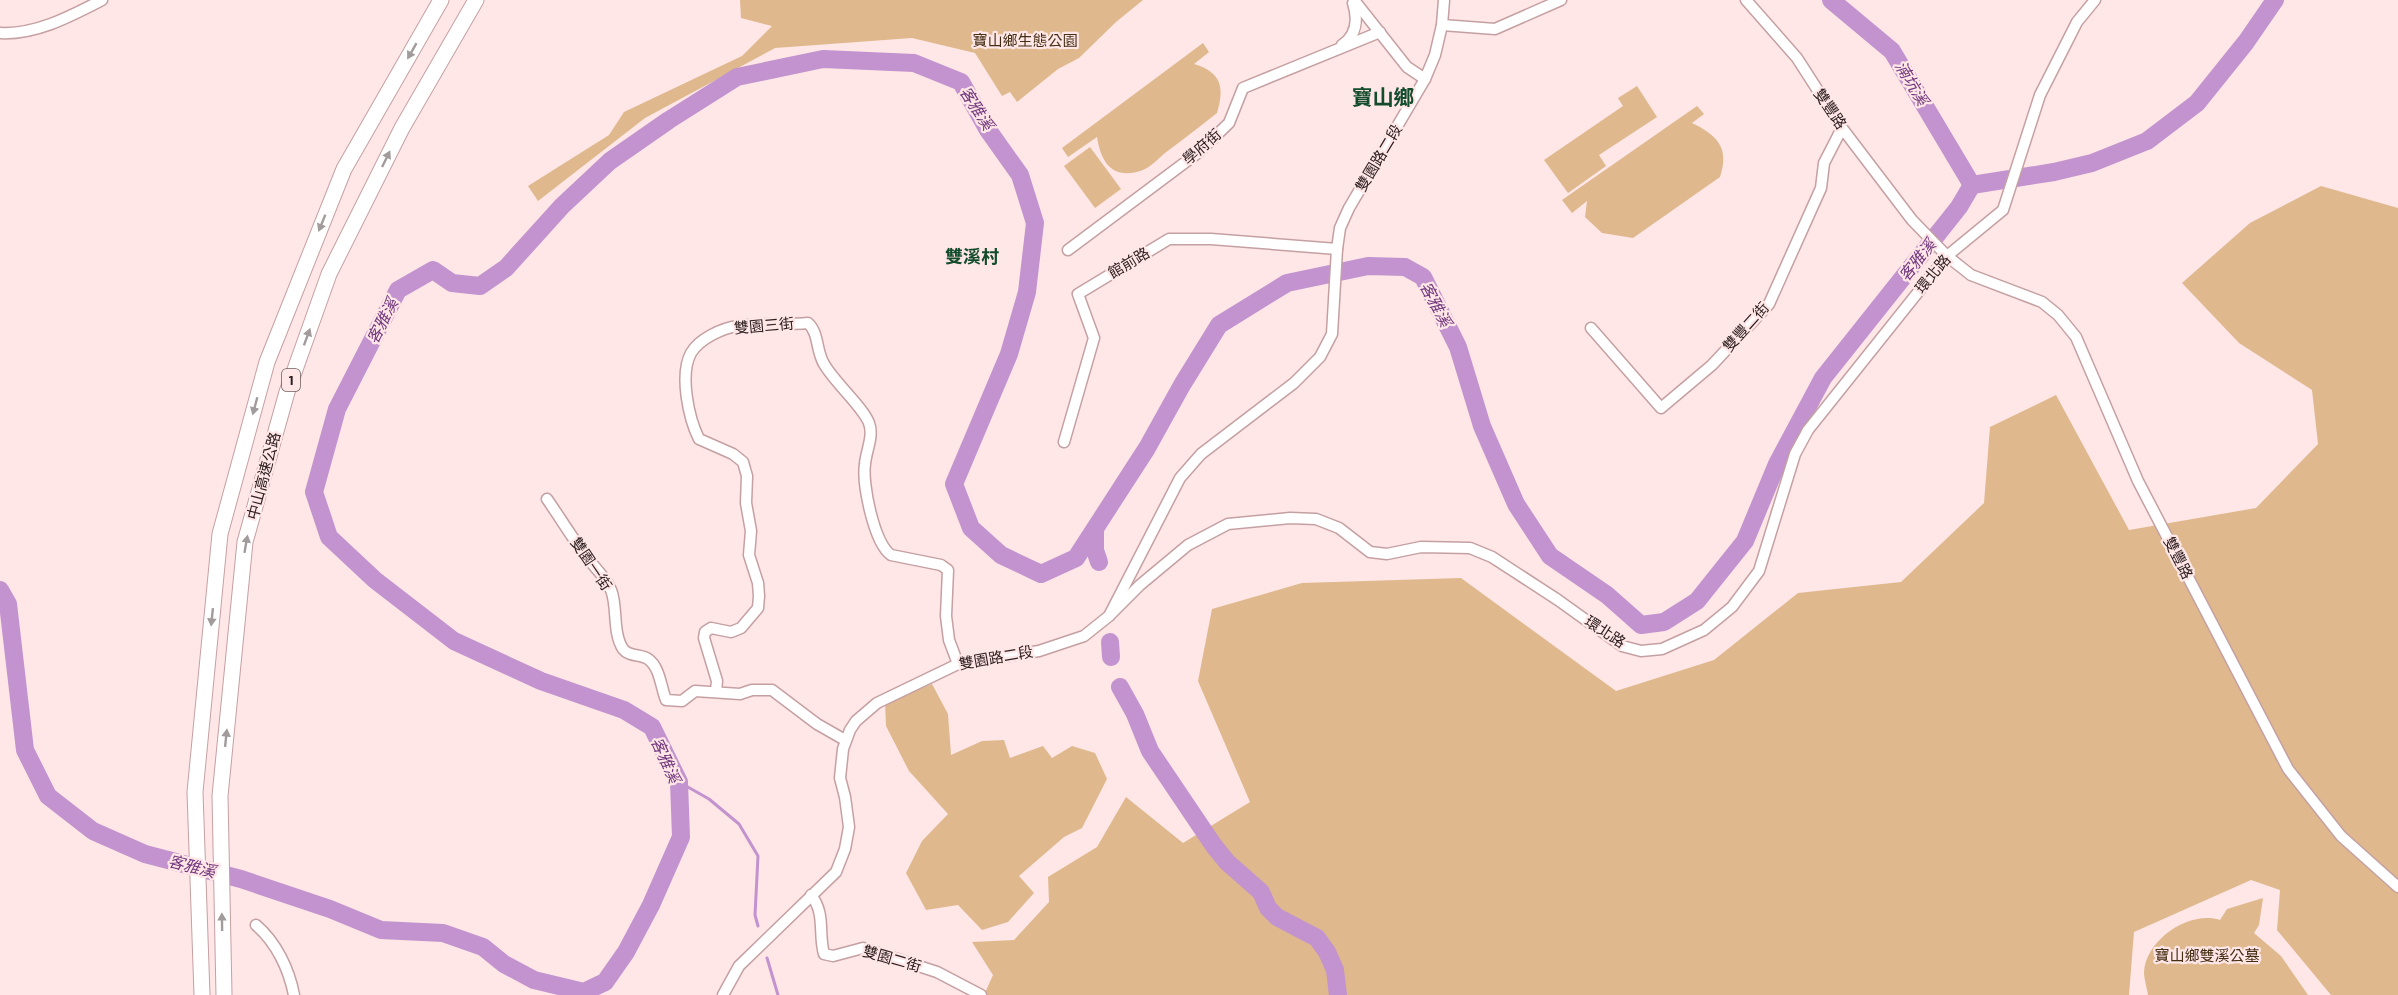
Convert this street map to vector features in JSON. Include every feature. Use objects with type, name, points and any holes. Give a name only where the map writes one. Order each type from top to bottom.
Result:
[{"type":"highway","name":"中山高速公路","points":[[202,995],[195,792],[220,534],[267,362],[344,169],[441,0]]},
{"type":"highway","name":"中山高速公路","points":[[224,988],[220,796],[245,542],[287,392],[329,274],[402,128],[476,0]]},
{"type":"street","points":[[0,33],[14,34],[44,27],[102,0]]},
{"type":"street","points":[[1353,0],[1407,67],[1425,79]]},
{"type":"street","name":"學府街","points":[[1330,52],[1348,41],[1356,28],[1353,0]]},
{"type":"street","name":"雙園路二段","points":[[723,995],[739,966],[836,872],[848,838],[848,816],[840,778],[845,740],[856,721],[878,703],[958,664],[1039,651],[1084,636],[1109,616],[1180,478],[1201,454],[1294,383],[1320,357],[1332,334],[1340,228],[1349,208],[1425,79],[1436,56],[1444,0]]},
{"type":"street","points":[[1442,25],[1495,29],[1561,0]]},
{"type":"street","name":"雙豐路","points":[[1746,0],[1797,58],[1842,128],[1912,220],[1947,256],[1971,275],[2042,302],[2058,315],[2076,337],[2138,482],[2288,769],[2341,836],[2398,887]]},
{"type":"street","name":"環北路","points":[[1109,616],[1140,585],[1188,545],[1228,524],[1290,518],[1316,519],[1339,528],[1370,552],[1387,554],[1421,547],[1470,548],[1492,557],[1550,594],[1622,646],[1641,651],[1662,649],[1704,630],[1732,607],[1759,571],[1795,454],[1808,430],[1947,256],[2003,210],[2040,95],[2077,22],[2096,0]]},
{"type":"street","name":"學府街","points":[[1068,250],[1199,152],[1229,123],[1243,88],[1380,32]]},
{"type":"street","name":"雙豐二街","points":[[1590,328],[1661,408],[1712,365],[1769,304],[1821,188],[1824,163],[1842,128]]},
{"type":"street","name":"館前路","points":[[1064,442],[1094,338],[1078,294],[1169,239],[1211,239],[1337,249]]},
{"type":"street","name":"雙園三街","points":[[716,691],[717,681],[704,638],[705,632],[711,628],[731,632],[741,628],[758,608],[758,583],[749,555],[751,531],[746,503],[747,476],[742,462],[733,454],[699,439],[689,407],[686,383],[691,353],[710,335],[737,326],[808,323],[814,328],[818,354],[824,365],[869,424],[870,434],[864,466],[871,512],[884,550],[891,555],[941,565],[948,570],[946,616],[950,640],[958,664]]},
{"type":"street","name":"雙園一街","points":[[547,499],[588,559],[608,583],[623,648],[629,654],[642,655],[650,660],[656,668],[666,700],[682,701],[695,691],[740,694],[752,690],[772,690],[817,724],[845,740]]},
{"type":"street","name":"雙園二街","points":[[811,895],[818,904],[821,914],[821,945],[824,954],[833,956],[863,948],[937,972],[981,995]]},
{"type":"street","points":[[256,925],[269,936],[291,977],[294,995]]},
{"type":"green space","name":"寶山鄉生態公園","points":[[740,0],[1143,0],[1116,22],[1079,58],[1058,69],[1017,102],[1010,92],[1002,96],[975,53],[912,38],[775,48],[645,118],[538,201],[528,186],[609,135],[624,112],[742,56],[772,26],[741,18]]},
{"type":"green space","points":[[1203,43],[1209,52],[1194,64],[1210,71],[1219,82],[1221,96],[1217,113],[1152,165],[1133,173],[1116,171],[1105,162],[1097,137],[1068,157],[1062,148]]},
{"type":"green space","points":[[1637,86],[1657,117],[1599,155],[1606,166],[1568,193],[1544,160],[1623,106],[1618,98]]},
{"type":"green space","points":[[1697,106],[1704,114],[1692,123],[1708,132],[1722,150],[1723,167],[1720,177],[1633,238],[1602,233],[1585,217],[1587,201],[1572,213],[1562,200]]},
{"type":"green space","points":[[1090,147],[1121,189],[1095,208],[1064,166]]},
{"type":"green space","points":[[2321,186],[2398,208],[2398,995],[2331,995],[2277,930],[2280,890],[2251,880],[2134,932],[2129,995],[984,995],[993,975],[972,942],[1014,940],[1049,902],[1048,877],[1097,847],[1126,797],[1183,843],[1250,802],[1198,681],[1212,609],[1302,583],[1461,578],[1616,691],[1714,660],[1798,593],[1901,582],[1984,503],[1990,427],[2056,395],[2129,530],[2256,508],[2318,444],[2312,390],[2239,343],[2182,283],[2250,223]]},
{"type":"green space","points":[[932,684],[948,714],[951,755],[982,741],[1004,740],[1010,758],[1043,746],[1052,758],[1072,746],[1095,753],[1107,779],[1082,828],[1064,837],[1019,876],[1034,893],[1008,922],[982,930],[958,905],[926,910],[906,873],[922,841],[948,814],[909,771],[886,726],[885,702]]},
{"type":"green space","name":"寶山鄉雙溪公墓","points":[[2263,898],[2259,925],[2254,933],[2281,956],[2308,995],[2148,995],[2144,972],[2152,949],[2161,938],[2183,923],[2208,918],[2220,920],[2227,909]]},
{"type":"waterway","name":"湳坑溪","points":[[1831,0],[1892,51],[1972,185]]},
{"type":"waterway","name":"客雅溪","points":[[0,590],[8,604],[25,750],[48,796],[93,831],[145,854],[241,879],[330,909],[381,930],[443,933],[483,947],[504,964],[534,980],[584,992],[605,982],[626,952],[651,905],[681,837],[679,782],[652,727],[624,710],[541,681],[454,641],[375,580],[329,537],[314,492],[337,409],[398,290],[433,270],[452,283],[480,286],[506,268],[562,206],[610,161],[737,77],[823,59],[914,63],[961,82],[988,130],[1020,175],[1035,223],[1027,292],[1009,354],[954,484],[971,528],[1001,555],[1041,574],[1076,558],[1147,448],[1219,325],[1287,283],[1368,266],[1405,267],[1423,277],[1458,347],[1482,426],[1516,504],[1550,556],[1607,595],[1641,625],[1664,622],[1697,601],[1745,541],[1777,464],[1823,378],[1959,207],[1972,185],[2054,172],[2092,163],[2147,141],[2197,103],[2246,42],[2275,0]]},
{"type":"waterway","points":[[1095,531],[1095,550],[1099,562]]},
{"type":"waterway","points":[[1110,642],[1111,657]]},
{"type":"waterway","points":[[1120,687],[1135,714],[1150,751],[1214,846],[1227,862],[1261,892],[1268,908],[1277,917],[1317,938],[1327,952],[1335,970],[1338,995]]},
{"type":"waterway","points":[[679,782],[709,799],[739,824],[758,856],[755,915],[758,926]]},
{"type":"waterway","points":[[767,958],[778,995]]},
{"type":"district","name":"寶山鄉","points":[[1383,98]]},
{"type":"district","name":"雙溪村","points":[[972,257]]}]
